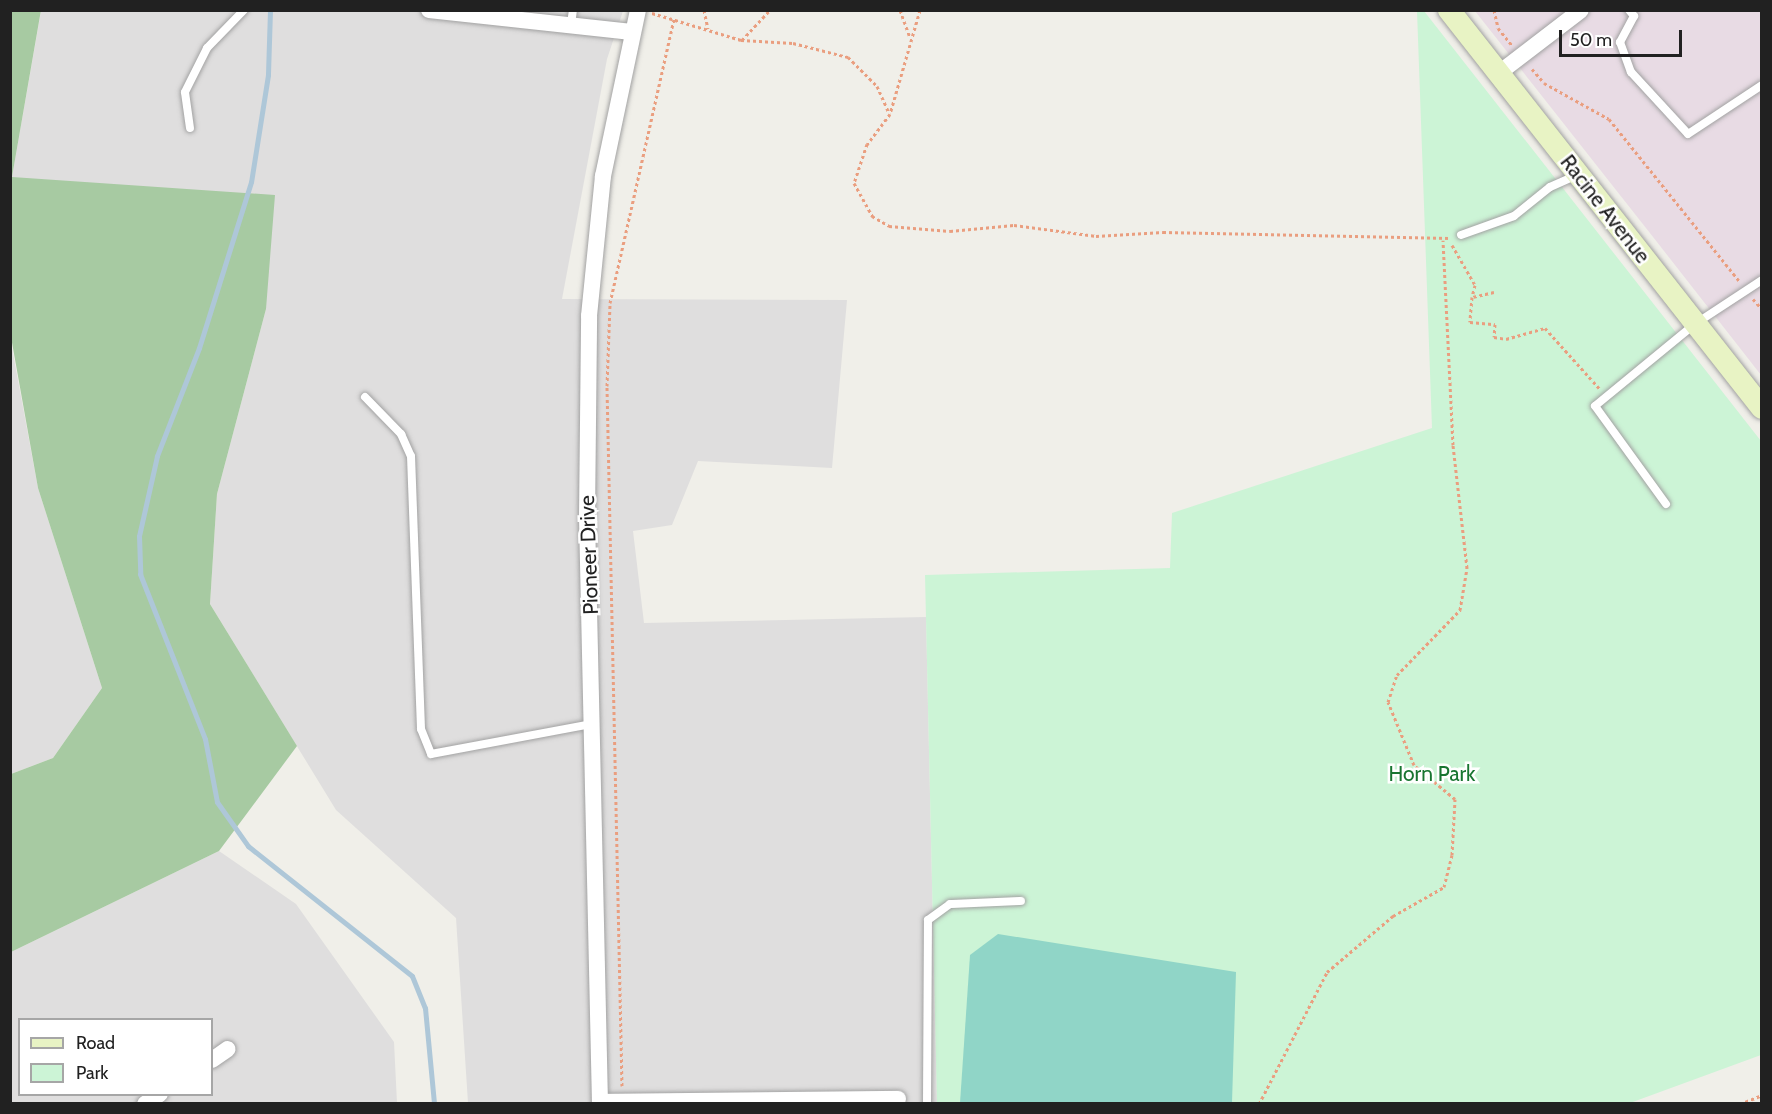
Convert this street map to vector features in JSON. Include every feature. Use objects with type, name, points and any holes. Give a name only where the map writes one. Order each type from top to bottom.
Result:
[{"type":"main road","name":"Racine Avenue","points":[[1449,10],[1761,408]]},
{"type":"street","points":[[1499,73],[1581,10]]},
{"type":"street","points":[[437,11],[572,17],[632,32]]},
{"type":"street","name":"Pioneer Drive","points":[[600,1103],[592,723],[589,316],[603,176],[632,32],[643,11]]},
{"type":"street","points":[[213,1059],[228,1048]]},
{"type":"street","points":[[145,1104],[158,1096]]},
{"type":"street","points":[[600,1103],[898,1099]]},
{"type":"lane","points":[[190,128],[185,92],[207,48],[244,10]]},
{"type":"lane","points":[[1629,10],[1634,16],[1620,42],[1631,72],[1688,134],[1761,85]]},
{"type":"lane","points":[[1461,235],[1514,216],[1550,187],[1577,174]]},
{"type":"lane","points":[[1666,504],[1595,406],[1695,324],[1761,280]]},
{"type":"lane","points":[[364,398],[401,435],[411,456],[421,729],[431,754],[592,723]]},
{"type":"lane","points":[[927,1104],[928,920],[950,904],[1021,901]]},
{"type":"path","points":[[704,10],[708,29]]},
{"type":"path","points":[[741,40],[770,10]]},
{"type":"path","points":[[900,10],[910,39]]},
{"type":"path","points":[[920,10],[890,114],[867,144],[854,183],[872,216],[889,226],[950,231],[1014,225],[1096,236],[1163,232],[1443,240],[1461,235]]},
{"type":"path","points":[[1494,10],[1498,28]]},
{"type":"path","points":[[643,11],[674,18],[741,40],[793,43],[848,57],[877,86],[890,114]]},
{"type":"path","points":[[622,1094],[607,398],[610,303],[674,18]]},
{"type":"path","points":[[1536,74],[1609,119],[1761,309]]},
{"type":"path","points":[[1448,238],[1475,285],[1470,322],[1495,324],[1494,337],[1506,339],[1545,328],[1606,397]]},
{"type":"path","points":[[1259,1104],[1328,972],[1393,916],[1444,887],[1452,855],[1455,799],[1414,765],[1388,702],[1396,675],[1460,609],[1467,568],[1453,445],[1443,240]]},
{"type":"path","points":[[1472,297],[1494,291]]},
{"type":"path","points":[[1740,1104],[1761,1095]]},
{"type":"shaded area","points":[[41,11],[623,11],[607,59],[562,299],[847,300],[832,468],[698,461],[672,525],[633,531],[644,623],[926,617],[937,1103],[468,1103],[456,918],[336,810],[210,604],[217,494],[266,309],[12,177]]},
{"type":"shaded area","points":[[1475,11],[1761,11],[1761,375],[1657,242]]},
{"type":"shaded area","points":[[10,337],[38,488],[102,688],[53,758],[11,774]]},
{"type":"shaded area","points":[[219,851],[296,904],[394,1042],[397,1103],[11,1104],[11,952]]},
{"type":"shaded area","points":[[998,934],[1236,972],[1232,1103],[960,1103],[970,955]]},
{"type":"green space","points":[[41,10],[12,177],[275,195],[266,309],[217,494],[210,604],[297,746],[219,851],[11,952],[11,774],[53,758],[102,688],[38,488],[11,337],[11,11]]},
{"type":"green space","name":"Horn Park","points":[[1417,11],[1424,11],[1761,441],[1761,1055],[1630,1103],[937,1103],[925,575],[1170,568],[1172,513],[1432,428]]},
{"type":"waterway","points":[[270,10],[268,75],[251,182],[199,348],[157,456],[139,536],[140,574],[205,739],[217,802],[248,846],[412,976],[425,1008],[434,1104]]}]
